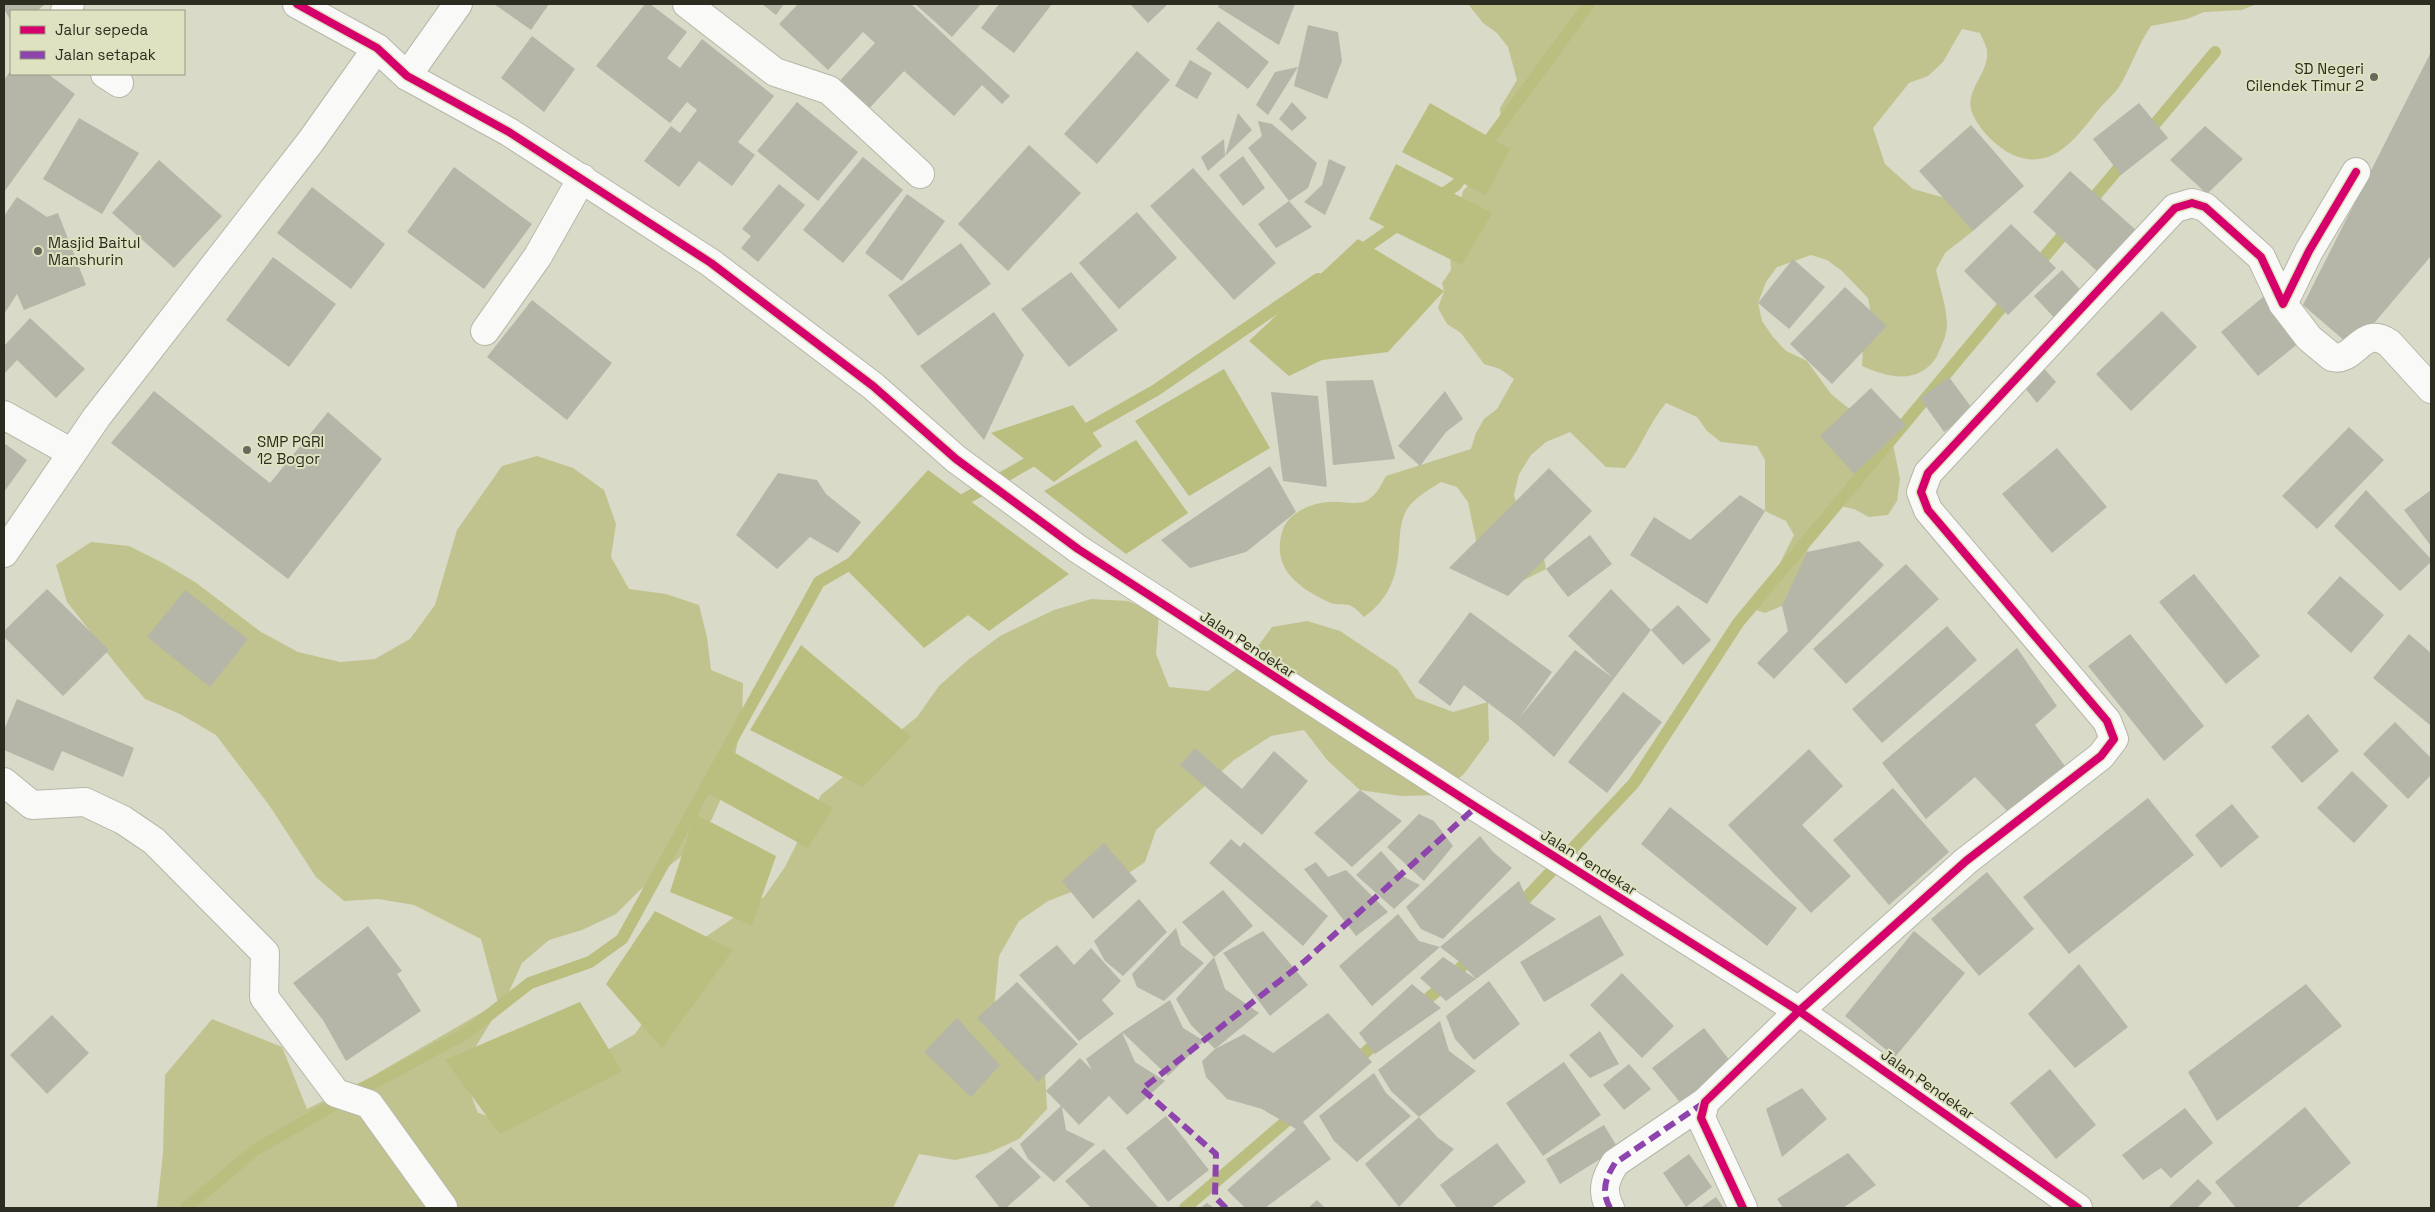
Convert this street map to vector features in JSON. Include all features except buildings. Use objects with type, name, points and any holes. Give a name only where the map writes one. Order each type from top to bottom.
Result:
[{"type":"street","name":"Jalan Pendekar","points":[[297,4],[377,48],[407,76],[509,132],[710,263],[778,312],[872,386],[956,459],[1078,549],[1476,807],[1799,1011],[2078,1208]]},
{"type":"street","points":[[407,76],[458,4]]},
{"type":"street","points":[[687,4],[775,72],[829,90],[920,174]]},
{"type":"street","points":[[4,553],[96,418],[311,142],[377,48]]},
{"type":"street","points":[[2283,304],[2309,251],[2356,172]]},
{"type":"street","points":[[485,331],[538,256],[582,178]]},
{"type":"street","points":[[1610,1208],[1604,1196],[1606,1177],[1615,1163],[1705,1102],[1799,1011],[1966,861],[2101,756],[2114,740],[2107,721],[1928,510],[1921,492],[1928,472],[2174,208],[2192,204],[2205,207],[2254,250],[2261,257],[2283,304],[2310,338],[2332,357],[2343,356],[2372,337],[2381,337],[2389,343],[2431,389]]},
{"type":"street","points":[[4,415],[72,453]]},
{"type":"street","points":[[4,782],[32,805],[85,802],[123,820],[154,841],[231,916],[265,953],[264,997],[336,1094],[369,1104],[443,1207]]},
{"type":"street","points":[[1705,1102],[1701,1118],[1743,1208]]},
{"type":"shaded area","points":[[1468,4],[2257,4],[2242,10],[2204,12],[2187,19],[2151,26],[2118,88],[2073,140],[2052,155],[2041,159],[2028,159],[2013,155],[1995,143],[1980,127],[1973,115],[1971,98],[1985,67],[1987,50],[1980,33],[1962,29],[1943,62],[1928,76],[1909,83],[1873,128],[1885,164],[1913,189],[1949,199],[1965,209],[1973,231],[1945,253],[1936,270],[1946,312],[1947,327],[1937,356],[1930,365],[1913,375],[1893,376],[1862,366],[1863,349],[1871,315],[1868,298],[1842,271],[1827,260],[1811,255],[1777,267],[1766,282],[1758,303],[1762,321],[1786,351],[1807,361],[1831,394],[1847,407],[1880,425],[1892,439],[1900,479],[1897,501],[1888,515],[1869,517],[1854,509],[1836,505],[1819,516],[1807,552],[1804,573],[1795,590],[1782,606],[1765,613],[1747,607],[1755,593],[1778,567],[1794,535],[1786,521],[1765,511],[1765,460],[1757,446],[1721,442],[1707,431],[1697,417],[1666,403],[1625,468],[1606,467],[1570,432],[1546,442],[1531,455],[1519,474],[1514,495],[1520,516],[1542,548],[1546,569],[1522,581],[1479,554],[1468,502],[1457,487],[1441,482],[1422,494],[1410,505],[1403,518],[1394,578],[1386,595],[1364,617],[1351,606],[1333,604],[1308,591],[1290,575],[1280,555],[1280,543],[1286,523],[1303,509],[1324,502],[1364,502],[1374,495],[1386,476],[1471,449],[1476,433],[1484,419],[1497,409],[1514,379],[1500,369],[1484,364],[1461,333],[1447,324],[1438,308],[1444,291],[1442,283],[1451,270],[1450,253],[1463,191],[1474,179],[1497,140],[1501,125],[1500,108],[1517,80],[1508,47],[1497,33],[1483,23]]},
{"type":"shaded area","points":[[1430,103],[1510,149],[1486,195],[1402,152]]},
{"type":"shaded area","points":[[1396,164],[1492,213],[1462,265],[1369,219]]},
{"type":"shaded area","points":[[1358,239],[1444,291],[1388,352],[1322,360],[1289,376],[1249,341]]},
{"type":"shaded area","points":[[1224,369],[1270,448],[1189,496],[1135,421]]},
{"type":"shaded area","points":[[1073,405],[1102,446],[1054,482],[991,433]]},
{"type":"shaded area","points":[[1136,440],[1188,513],[1126,554],[1044,491]]},
{"type":"shaded area","points":[[537,456],[573,468],[604,490],[616,524],[611,557],[629,589],[666,594],[699,605],[707,637],[711,670],[743,683],[742,719],[735,756],[726,787],[712,819],[691,848],[639,891],[616,914],[582,930],[549,940],[522,963],[508,994],[473,1051],[466,1082],[478,1113],[512,1123],[602,1053],[635,1034],[701,940],[764,897],[785,867],[821,795],[917,717],[939,686],[968,660],[1000,636],[1054,610],[1091,599],[1128,601],[1159,615],[1156,654],[1169,687],[1208,691],[1247,661],[1272,627],[1307,621],[1340,631],[1397,669],[1416,698],[1453,712],[1488,702],[1489,740],[1464,774],[1437,795],[1401,796],[1360,790],[1328,761],[1304,730],[1271,736],[1234,760],[1156,830],[1145,862],[1117,881],[1079,889],[1048,901],[1019,921],[999,956],[993,1021],[1045,1072],[1047,1109],[1019,1139],[988,1153],[955,1160],[919,1154],[893,1208],[157,1208],[163,1153],[165,1075],[212,1019],[282,1047],[307,1109],[371,1077],[498,1003],[481,939],[414,905],[378,899],[344,901],[316,877],[269,805],[216,735],[180,714],[145,699],[119,668],[67,602],[56,565],[91,542],[129,546],[195,582],[261,632],[298,652],[340,662],[375,659],[410,639],[435,605],[457,530],[502,466]]},
{"type":"shaded area","points":[[928,470],[1069,574],[989,631],[968,615],[924,648],[842,565]]},
{"type":"shaded area","points":[[801,645],[911,737],[863,787],[750,730]]},
{"type":"shaded area","points":[[726,748],[833,808],[808,848],[706,792]]},
{"type":"shaded area","points":[[695,814],[776,856],[752,925],[670,892]]},
{"type":"shaded area","points":[[655,911],[733,950],[662,1048],[606,984]]},
{"type":"shaded area","points":[[580,1002],[622,1071],[500,1134],[445,1060]]},
{"type":"waterway","points":[[1482,150],[1589,4]]},
{"type":"waterway","points":[[2145,136],[2215,52]]},
{"type":"waterway","points":[[2086,207],[2128,157]]},
{"type":"waterway","points":[[1436,199],[1456,185],[1468,169]]},
{"type":"waterway","points":[[1356,254],[1405,220]]},
{"type":"waterway","points":[[2035,268],[2072,224]]},
{"type":"waterway","points":[[1075,436],[1156,390],[1318,279]]},
{"type":"waterway","points":[[1515,910],[1634,783],[1738,623],[2012,295]]},
{"type":"waterway","points":[[953,506],[1042,455]]},
{"type":"waterway","points":[[186,1208],[255,1150],[466,1033],[530,983],[590,962],[622,939],[819,582],[857,560]]},
{"type":"waterway","points":[[1416,1009],[1447,982],[1474,954]]},
{"type":"waterway","points":[[1352,1064],[1382,1038]]},
{"type":"waterway","points":[[1185,1208],[1297,1112]]},
{"type":"marked path","points":[[1226,1208],[1215,1197],[1216,1154],[1142,1089],[1305,961],[1476,807]]},
{"type":"marked path","points":[[1610,1208],[1607,1202],[1605,1185],[1615,1163],[1705,1102]]},
{"type":"cycle path","points":[[297,4],[377,48],[407,76],[509,132],[711,263],[873,386],[956,459],[1078,549],[1476,807],[1799,1011],[2078,1208]]},
{"type":"cycle path","points":[[1743,1208],[1701,1118],[1705,1102],[1799,1011],[1966,861],[2101,756],[2114,739],[2107,721],[1928,510],[1921,492],[1928,473],[2175,208],[2192,203],[2205,207],[2261,257],[2283,304],[2309,251],[2356,172]]},
{"type":"place","name":"SD Negeri Cilendek Timur 2","points":[[2374,77]]},
{"type":"place","name":"Masjid Baitul Manshurin","points":[[38,251]]},
{"type":"place","name":"SMP PGRI 12 Bogor","points":[[247,450]]}]
